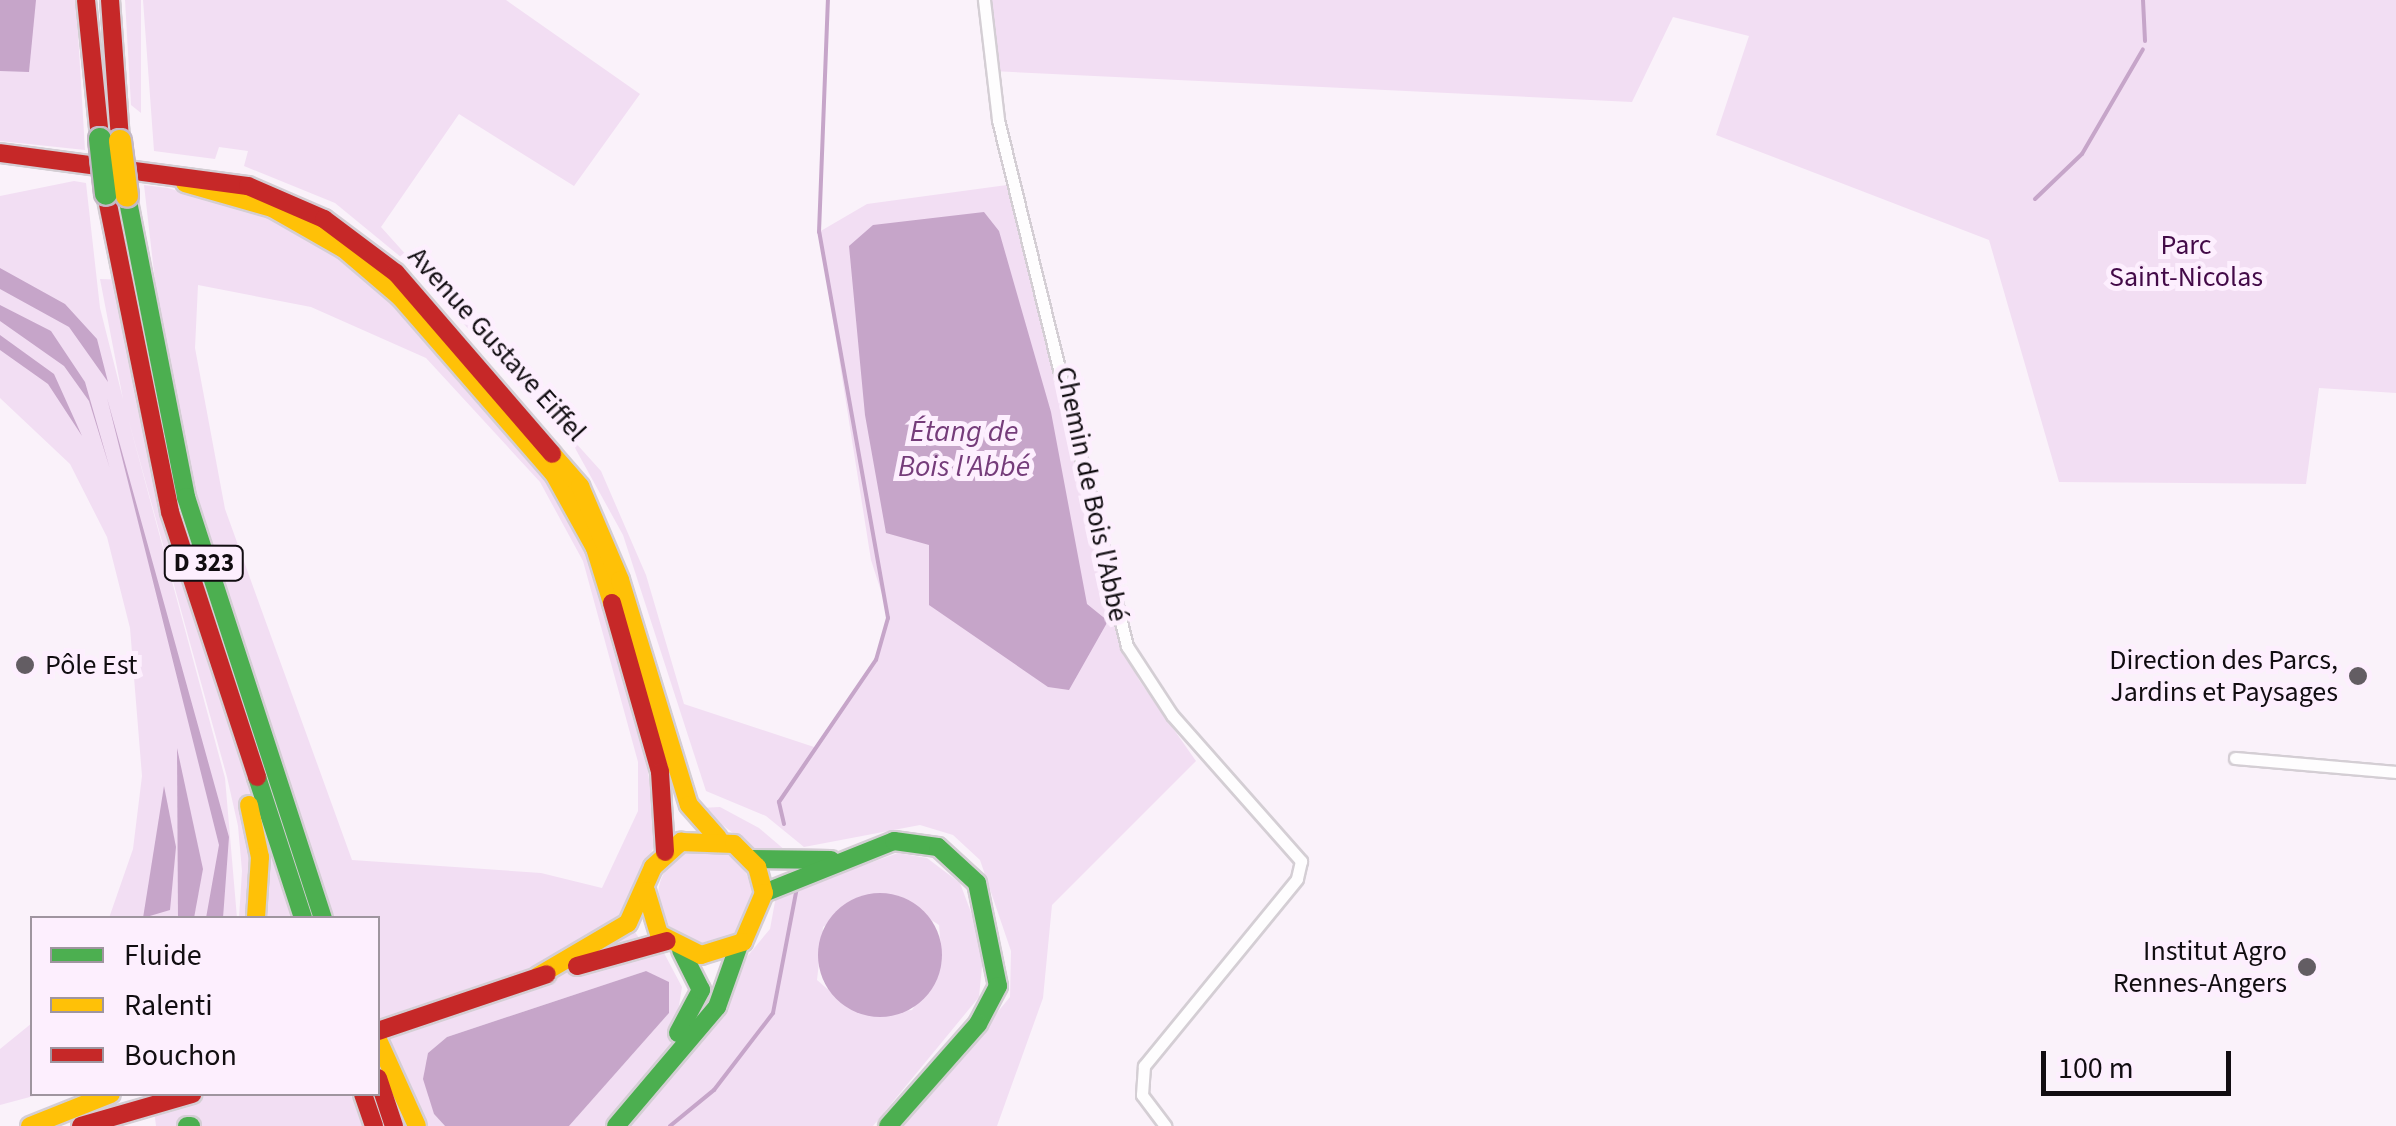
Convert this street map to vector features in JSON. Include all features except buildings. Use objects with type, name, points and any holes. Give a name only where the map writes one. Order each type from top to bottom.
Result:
[{"type":"main road","name":"D 323","points":[[86,0],[110,140],[150,435],[213,656],[302,916]]},
{"type":"main road","name":"D 323","points":[[110,0],[110,140]]},
{"type":"main road","name":"Avenue Gustave Eiffel","points":[[0,154],[248,186],[324,218],[396,273],[580,486],[620,580],[689,805],[718,838]]},
{"type":"main road","name":"Avenue Gustave Eiffel","points":[[0,165],[163,180],[246,199],[344,249],[400,298],[536,450],[583,522],[656,753],[666,852]]},
{"type":"main road","name":"D 323","points":[[116,195],[186,497],[322,916]]},
{"type":"main road","points":[[213,656],[258,844],[256,916]]},
{"type":"main road","points":[[538,976],[617,934],[666,852],[718,838],[752,859],[832,860]]},
{"type":"main road","points":[[764,894],[832,860],[894,841],[951,854],[977,884],[999,962],[978,1024],[888,1126]]},
{"type":"main road","points":[[616,1126],[717,1007],[738,945],[757,925],[764,894],[752,859]]},
{"type":"main road","points":[[598,1126],[694,1013],[700,982],[674,946],[646,891]]},
{"type":"main road","points":[[380,1031],[538,976],[674,946],[712,955],[738,945]]},
{"type":"main road","points":[[380,1044],[417,1126]]},
{"type":"main road","points":[[380,1084],[394,1126]]},
{"type":"main road","points":[[30,1126],[106,1096]]},
{"type":"main road","points":[[81,1126],[186,1096]]},
{"type":"main road","points":[[365,1096],[374,1126]]},
{"type":"main road","points":[[110,1126],[166,1102]]},
{"type":"street","name":"Chemin de Bois l'Abbé","points":[[984,0],[998,120],[1127,646],[1172,715],[1301,861],[1296,879],[1147,1060],[1142,1095],[1165,1126]]},
{"type":"street","points":[[2235,758],[2396,772]]},
{"type":"green space","points":[[0,0],[76,0],[85,150],[0,141]]},
{"type":"green space","points":[[125,0],[141,0],[141,113],[131,105]]},
{"type":"green space","points":[[143,0],[506,0],[640,94],[574,186],[459,114],[381,227],[601,471],[646,575],[684,704],[817,748],[876,660],[888,613],[871,560],[819,232],[867,204],[1007,185],[1051,328],[1113,621],[1139,680],[1196,761],[1052,905],[1043,998],[997,1126],[903,1126],[1010,997],[1011,951],[980,860],[953,835],[920,825],[804,847],[766,816],[706,791],[623,535],[575,448],[413,267],[335,203],[244,166],[248,151],[219,147],[215,159],[154,151]]},
{"type":"green space","name":"Parc Saint-Nicolas","points":[[987,0],[2396,0],[2396,393],[2319,388],[2306,484],[2059,482],[1989,240],[1716,135],[1749,36],[1673,17],[1632,102],[992,71]]},
{"type":"green space","points":[[74,181],[86,183],[100,308],[123,399],[100,279],[155,281],[144,185],[168,188],[281,222],[339,256],[390,299],[548,478],[594,571],[645,744],[656,842],[623,916],[648,950],[664,953],[682,987],[678,1012],[723,1018],[745,959],[770,929],[776,896],[898,853],[927,858],[960,883],[984,947],[979,997],[873,1126],[569,1126],[669,1013],[646,971],[447,1037],[428,1053],[434,1114],[445,1126],[156,1126],[152,1096],[380,1096],[380,916],[239,916],[242,871],[238,826],[128,418],[225,778],[237,916],[110,916],[133,849],[142,776],[130,628],[107,537],[70,464],[0,398],[0,196]],"holes":[[[198,285],[311,307],[426,358],[540,482],[583,561],[638,762],[638,811],[602,888],[541,873],[352,860],[225,509],[195,348]],[[896,897],[939,925],[942,962],[912,1010],[880,1014],[846,1005],[817,980],[823,927],[853,904]]]},
{"type":"green space","points":[[720,807],[759,828],[786,851],[758,852],[700,808]]},
{"type":"green space","points":[[705,849],[723,853],[738,863],[748,878],[752,896],[748,914],[738,929],[723,939],[705,943],[687,939],[672,929],[662,914],[658,896],[662,878],[672,863],[687,853]]},
{"type":"green space","points":[[30,1025],[30,1096],[34,1096],[0,1105],[0,1049]]},
{"type":"water","points":[[0,0],[36,0],[29,72],[0,71]]},
{"type":"water","name":"Étang de Bois l'Abbé","points":[[984,212],[999,231],[1051,412],[1087,604],[1108,621],[1069,690],[1048,687],[929,605],[929,545],[886,533],[865,415],[849,246],[873,225]]},
{"type":"water","points":[[0,268],[65,304],[97,339],[108,382],[69,327],[0,289]]},
{"type":"water","points":[[0,305],[51,331],[85,382],[110,469],[89,401],[64,366],[0,321]]},
{"type":"water","points":[[0,335],[54,374],[82,436],[48,384],[0,350]]},
{"type":"water","points":[[107,398],[229,837],[223,916],[206,916],[219,845]]},
{"type":"water","points":[[177,748],[203,869],[194,916],[178,916]]},
{"type":"water","points":[[164,786],[176,847],[170,910],[143,916]]},
{"type":"water","points":[[880,893],[904,898],[924,911],[937,931],[942,955],[937,979],[924,999],[904,1012],[880,1017],[856,1012],[836,999],[823,979],[818,955],[823,931],[836,911],[856,898]]},
{"type":"water","points":[[646,971],[669,982],[669,1013],[569,1126],[445,1126],[434,1114],[423,1079],[428,1053],[447,1037]]},
{"type":"waterway","points":[[784,824],[779,802],[876,660],[888,618],[819,232],[828,0]]},
{"type":"waterway","points":[[2143,0],[2145,41]]},
{"type":"waterway","points":[[2035,199],[2082,154],[2143,49]]},
{"type":"waterway","points":[[670,1126],[714,1090],[773,1013],[797,887]]},
{"type":"traffic: fast","points":[[100,139],[106,194]]},
{"type":"traffic: fast","points":[[127,196],[186,497],[322,916]]},
{"type":"traffic: fast","points":[[257,777],[302,916]]},
{"type":"traffic: fast","points":[[764,893],[894,841],[938,847],[977,883],[998,986],[978,1024],[888,1126]]},
{"type":"traffic: fast","points":[[752,859],[831,860]]},
{"type":"traffic: fast","points":[[616,1126],[717,1007],[739,945]]},
{"type":"traffic: fast","points":[[678,1033],[701,990],[681,950]]},
{"type":"traffic: slow","points":[[120,141],[127,196]]},
{"type":"traffic: slow","points":[[185,183],[272,208],[344,249],[400,297],[554,474],[595,548],[612,603]]},
{"type":"traffic: slow","points":[[552,454],[580,486],[620,580],[689,805],[718,838]]},
{"type":"traffic: slow","points":[[249,805],[260,857],[256,916]]},
{"type":"traffic: slow","points":[[538,976],[628,923],[653,867],[681,842],[734,844],[757,867],[764,893],[743,942],[701,955],[659,934],[646,891]]},
{"type":"traffic: slow","points":[[380,1044],[417,1126]]},
{"type":"traffic: slow","points":[[30,1126],[106,1096]]},
{"type":"traffic: jam","points":[[86,0],[100,139]]},
{"type":"traffic: jam","points":[[110,0],[120,141]]},
{"type":"traffic: jam","points":[[0,153],[248,186],[324,219],[396,273],[552,454]]},
{"type":"traffic: jam","points":[[106,194],[170,512],[257,777]]},
{"type":"traffic: jam","points":[[612,603],[660,772],[665,852]]},
{"type":"traffic: jam","points":[[577,966],[667,941]]},
{"type":"traffic: jam","points":[[380,1030],[547,974]]},
{"type":"traffic: jam","points":[[380,1084],[394,1126]]},
{"type":"traffic: jam","points":[[81,1126],[185,1096]]},
{"type":"traffic: jam","points":[[364,1096],[374,1126]]},
{"type":"place","name":"Pôle Est","points":[[25,665]]},
{"type":"place","name":"Direction des Parcs, Jardins et Paysages","points":[[2358,676]]},
{"type":"place","name":"Institut Agro Rennes-Angers","points":[[2307,967]]}]
